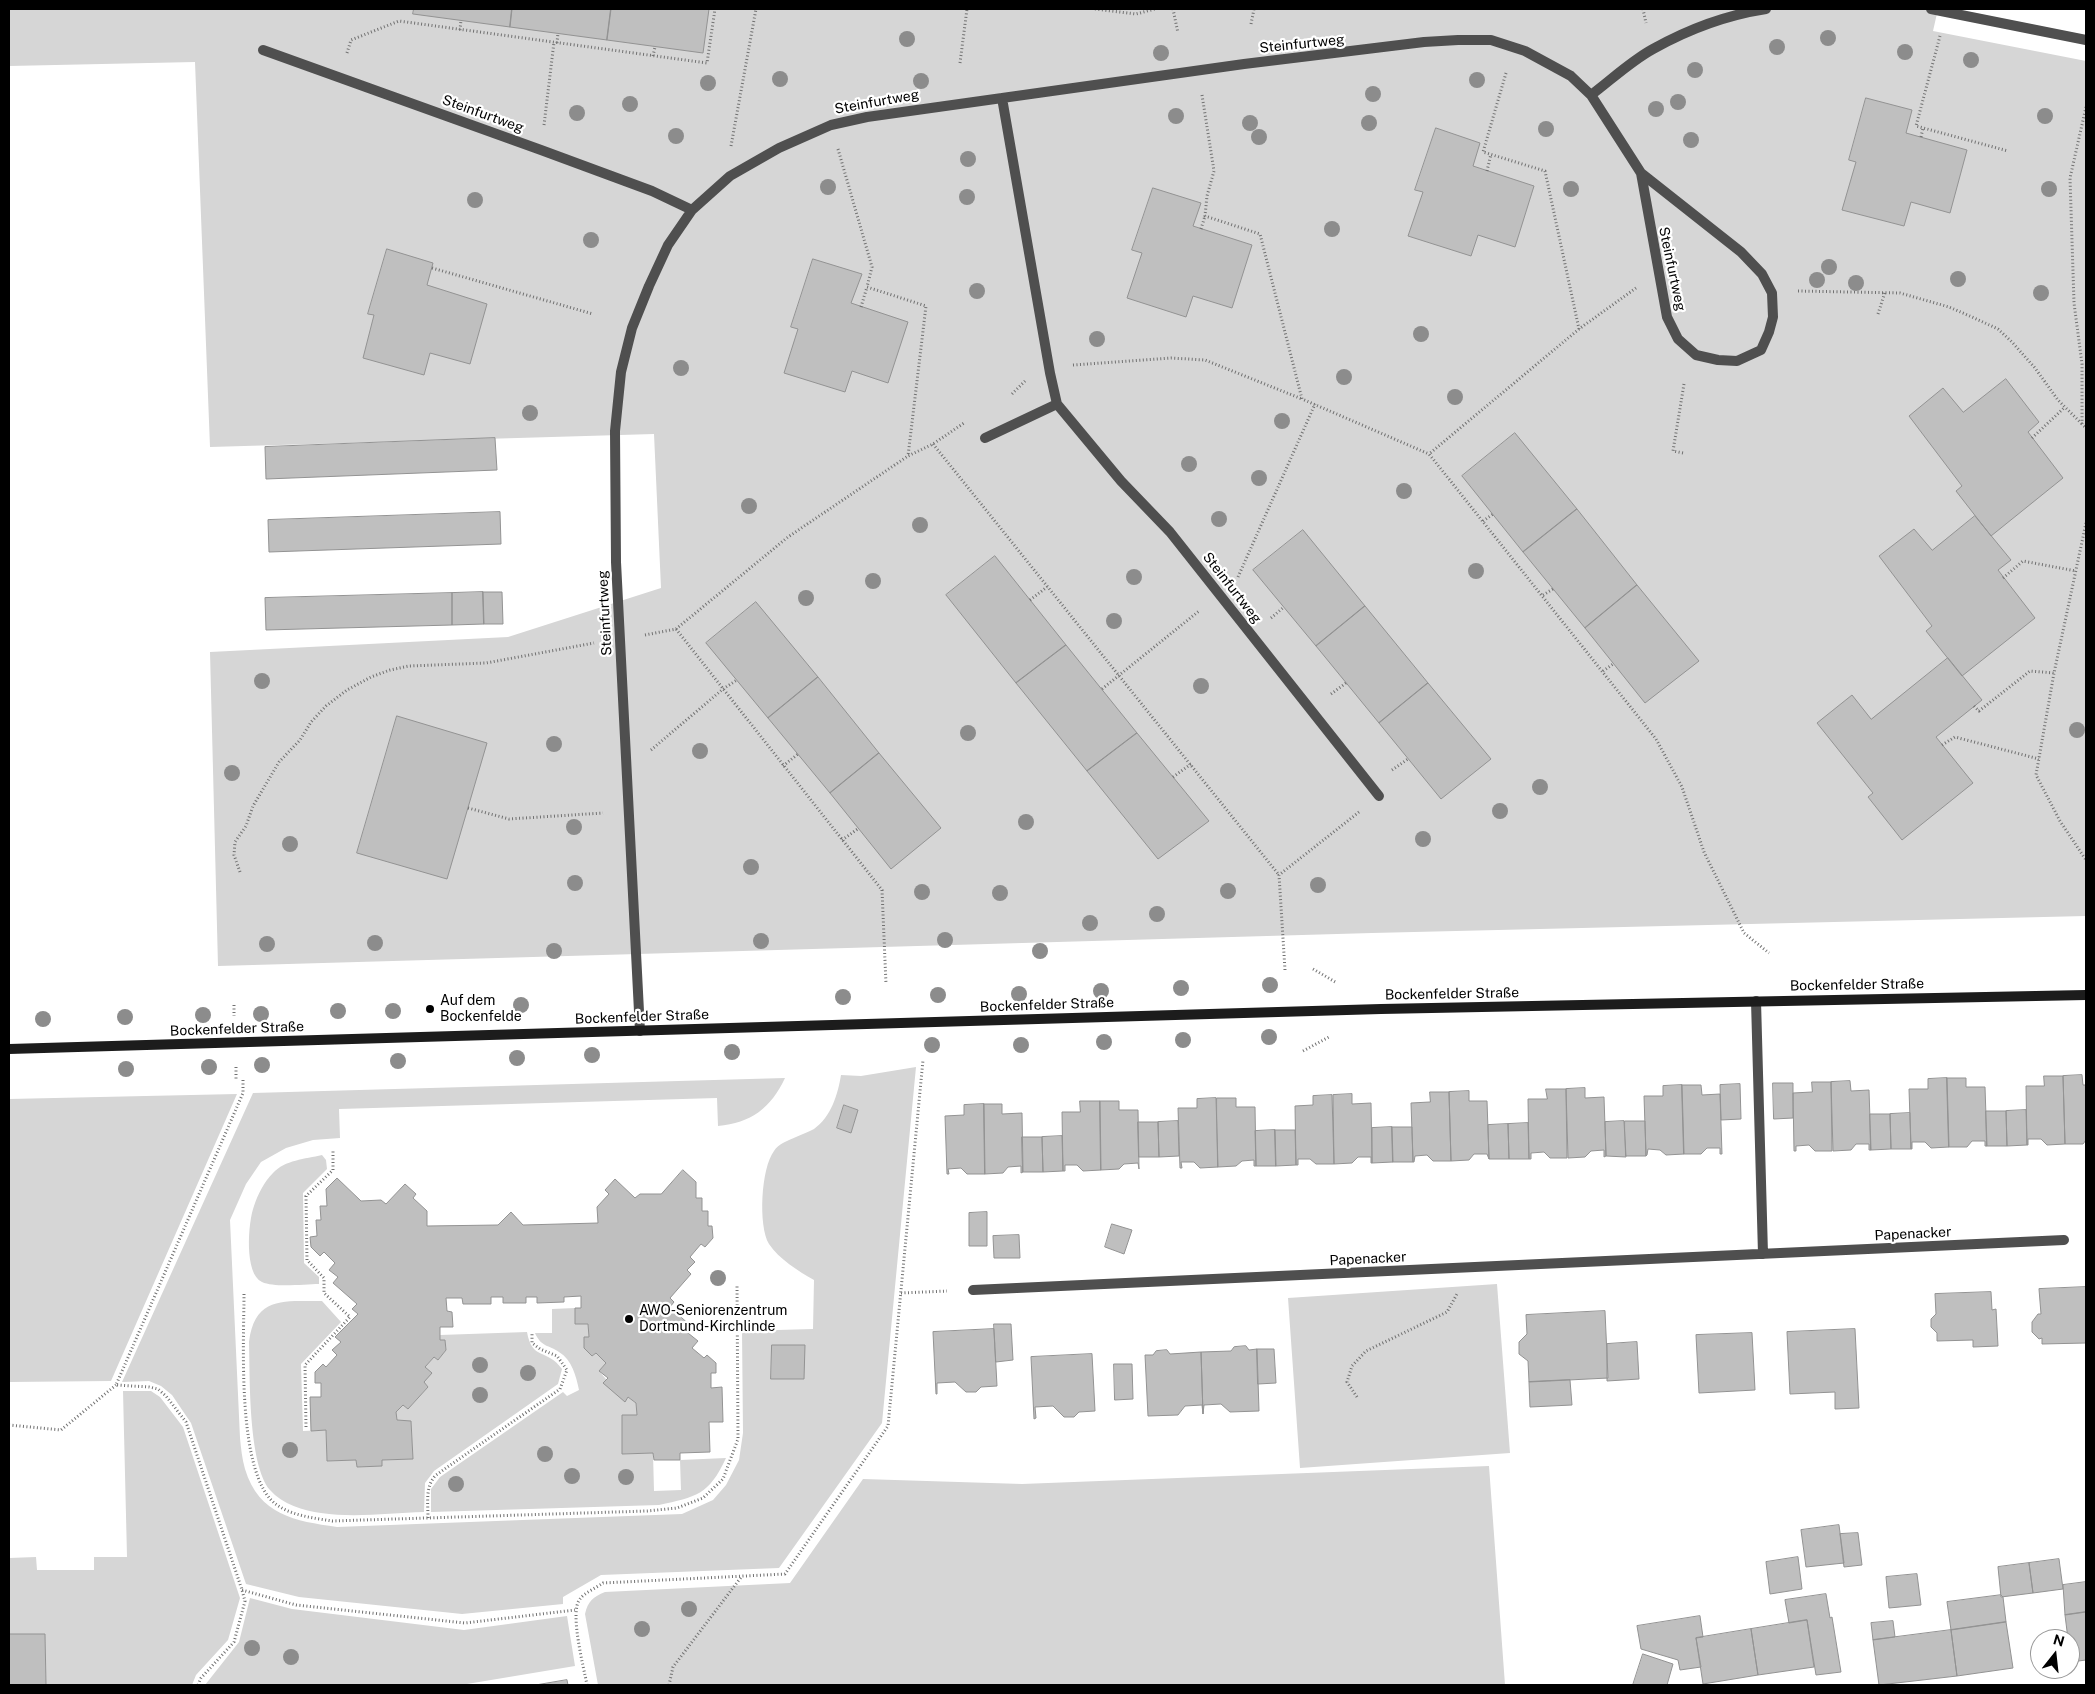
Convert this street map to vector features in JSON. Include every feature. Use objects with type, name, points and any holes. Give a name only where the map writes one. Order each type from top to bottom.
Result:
[{"type":"main road","name":"Bockenfelder Straße","points":[[9,1049],[1381,1009],[1756,1000],[2086,995]]},
{"type":"street","points":[[1591,95],[1652,50],[1698,28],[1748,12],[1766,9]]},
{"type":"street","points":[[1931,9],[2086,40]]},
{"type":"street","name":"Steinfurtweg","points":[[640,1031],[616,562],[616,431],[621,372],[632,328],[668,245],[692,210],[730,176],[779,148],[831,125],[927,107],[1244,64],[1424,42],[1491,40],[1525,51],[1571,76],[1591,95],[1641,174],[1742,252],[1762,274],[1772,293],[1773,317],[1761,350],[1737,361],[1718,360],[1696,355],[1678,339],[1667,317],[1658,277],[1641,174]]},
{"type":"street","name":"Steinfurtweg","points":[[262,50],[634,184],[692,210]]},
{"type":"street","name":"Steinfurtweg","points":[[1002,98],[1057,404],[1121,481],[1170,532],[1379,796]]},
{"type":"street","points":[[985,438],[1057,404]]},
{"type":"street","points":[[1756,1000],[1763,1254]]},
{"type":"street","name":"Papenacker","points":[[973,1290],[2064,1240]]},
{"type":"path","points":[[339,77],[351,40],[399,21],[707,63],[715,9]]},
{"type":"path","points":[[730,176],[728,159],[756,9]]},
{"type":"path","points":[[960,62],[967,9]]},
{"type":"path","points":[[1095,9],[1118,10],[1136,14],[1155,9]]},
{"type":"path","points":[[1173,9],[1178,33]]},
{"type":"path","points":[[1251,24],[1254,9]]},
{"type":"path","points":[[1643,9],[1648,32]]},
{"type":"path","points":[[1946,11],[1916,126],[2008,151]]},
{"type":"path","points":[[460,30],[461,20]]},
{"type":"path","points":[[546,108],[558,33]]},
{"type":"path","points":[[653,56],[655,47]]},
{"type":"path","points":[[1199,71],[1214,171],[1207,196],[1206,216],[1202,229]]},
{"type":"path","points":[[1500,93],[1483,152],[1545,171],[1579,329]]},
{"type":"path","points":[[2082,424],[2082,364],[2074,302],[2070,178],[2086,107]]},
{"type":"path","points":[[831,125],[872,267],[861,307]]},
{"type":"path","points":[[1921,137],[1923,128]]},
{"type":"path","points":[[1487,171],[1491,154]]},
{"type":"path","points":[[1206,216],[1260,234],[1302,399]]},
{"type":"path","points":[[432,268],[593,314]]},
{"type":"path","points":[[1429,454],[1579,329],[1631,291],[1658,277]]},
{"type":"path","points":[[867,287],[926,306],[908,456]]},
{"type":"path","points":[[1772,293],[1808,290],[1885,292],[1919,297],[1949,307],[1998,329],[2035,368],[2065,407],[2086,428]]},
{"type":"path","points":[[1878,314],[1885,292]]},
{"type":"path","points":[[1050,372],[1076,364],[1186,357],[1219,364],[1429,454],[1656,739],[1682,787],[1704,852],[1744,932],[1769,953]]},
{"type":"path","points":[[1683,453],[1673,451],[1684,384]]},
{"type":"path","points":[[1102,689],[1220,594],[1238,577],[1315,404]]},
{"type":"path","points":[[2032,438],[2065,407]]},
{"type":"path","points":[[240,872],[234,855],[235,842],[246,826],[253,806],[279,762],[300,740],[311,722],[326,706],[348,690],[371,677],[409,666],[486,663],[676,629],[788,537],[908,456],[933,444],[964,423]]},
{"type":"path","points":[[933,444],[1279,876],[1285,970]]},
{"type":"path","points":[[1483,521],[1493,514]]},
{"type":"path","points":[[2086,523],[2054,673],[2036,775],[2060,821],[2086,860]]},
{"type":"path","points":[[2003,578],[2023,561],[2076,571]]},
{"type":"path","points":[[1030,600],[1048,586]]},
{"type":"path","points":[[1543,595],[1553,589]]},
{"type":"path","points":[[676,629],[882,890],[886,984]]},
{"type":"path","points":[[1603,671],[1613,664]]},
{"type":"path","points":[[1974,706],[1979,711],[2030,671],[2054,673]]},
{"type":"path","points":[[628,770],[723,689],[737,680]]},
{"type":"path","points":[[1942,745],[1955,737],[2039,758]]},
{"type":"path","points":[[783,766],[798,754]]},
{"type":"path","points":[[1173,777],[1190,764]]},
{"type":"path","points":[[1279,876],[1379,796]]},
{"type":"path","points":[[468,808],[509,819],[630,812]]},
{"type":"path","points":[[842,840],[859,828]]},
{"type":"path","points":[[587,1685],[576,1610],[580,1598],[603,1583],[784,1574],[888,1426],[923,1060]]},
{"type":"path","points":[[9,1425],[61,1430],[116,1386],[243,1093],[243,1079]]},
{"type":"path","points":[[306,1427],[305,1365],[350,1317],[324,1293],[324,1278],[307,1260],[306,1196],[333,1170],[333,1149]]},
{"type":"path","points":[[1357,1397],[1348,1382],[1352,1366],[1366,1351],[1447,1312],[1458,1292],[1457,1268]]},
{"type":"path","points":[[244,1294],[245,1406],[252,1461],[265,1493],[277,1505],[299,1514],[332,1521],[647,1511],[677,1508],[704,1498],[723,1479],[738,1439],[737,1284]]},
{"type":"path","points":[[901,1293],[973,1290]]},
{"type":"path","points":[[428,1518],[428,1488],[431,1480],[560,1389],[567,1370],[557,1356],[540,1350],[532,1343],[532,1334]]},
{"type":"path","points":[[116,1386],[158,1389],[166,1396],[186,1422],[242,1590],[244,1601],[234,1642],[201,1678],[198,1685]]},
{"type":"path","points":[[669,1685],[673,1667],[743,1576]]},
{"type":"path","points":[[242,1590],[296,1604],[465,1623],[576,1610]]},
{"type":"shaded area","points":[[9,9],[1938,9],[1933,31],[2086,61],[2086,916],[1372,933],[218,966],[210,652],[508,637],[661,588],[654,434],[210,447],[195,62],[9,66]]},
{"type":"shaded area","points":[[916,1067],[882,1423],[779,1568],[601,1575],[563,1597],[563,1604],[462,1614],[299,1597],[246,1584],[191,1423],[172,1395],[161,1386],[149,1381],[122,1382],[253,1093],[785,1078],[773,1098],[759,1112],[740,1121],[718,1126],[717,1098],[339,1109],[340,1138],[313,1140],[286,1148],[261,1162],[246,1184],[230,1220],[242,1454],[251,1484],[259,1497],[269,1506],[293,1518],[337,1527],[682,1514],[713,1500],[726,1485],[739,1460],[743,1433],[742,1331],[813,1329],[814,1280],[783,1260],[769,1244],[766,1236],[763,1224],[762,1197],[766,1170],[770,1159],[778,1146],[814,1129],[820,1124],[829,1112],[836,1097],[841,1075],[861,1076]],"holes":[[[845,1105],[858,1110],[851,1132],[837,1128]]]},
{"type":"shaded area","points":[[237,1094],[111,1381],[9,1382],[9,1099]]},
{"type":"shaded area","points":[[322,1155],[326,1160],[327,1169],[303,1193],[304,1263],[319,1277],[319,1284],[282,1285],[262,1282],[256,1277],[252,1269],[249,1247],[250,1224],[259,1193],[270,1177],[283,1165]]},
{"type":"shaded area","points":[[1497,1284],[1510,1453],[1300,1468],[1288,1298]]},
{"type":"shaded area","points":[[322,1301],[341,1322],[301,1364],[303,1431],[326,1430],[327,1461],[356,1460],[357,1467],[382,1466],[382,1460],[413,1459],[411,1421],[397,1420],[396,1412],[403,1405],[408,1409],[428,1387],[424,1382],[425,1367],[434,1357],[438,1360],[446,1350],[445,1340],[440,1340],[440,1335],[527,1332],[532,1347],[551,1358],[562,1369],[558,1384],[434,1471],[425,1483],[424,1512],[346,1515],[301,1509],[275,1495],[263,1478],[254,1441],[250,1397],[249,1342],[252,1327],[258,1316],[265,1309],[274,1304],[284,1302]]},
{"type":"shaded area","points":[[575,1308],[588,1324],[589,1337],[584,1337],[584,1348],[592,1356],[596,1353],[606,1363],[599,1371],[625,1401],[628,1397],[636,1403],[637,1415],[622,1415],[622,1454],[653,1453],[654,1491],[681,1490],[680,1460],[726,1458],[714,1480],[707,1487],[692,1496],[659,1505],[431,1512],[431,1489],[440,1477],[563,1392],[567,1396],[579,1390],[575,1374],[567,1359],[540,1341],[535,1333],[552,1333],[552,1309]]},
{"type":"shaded area","points":[[123,1391],[151,1391],[160,1397],[183,1427],[240,1598],[228,1640],[196,1675],[192,1685],[46,1685],[45,1634],[9,1634],[9,1558],[36,1557],[37,1570],[94,1570],[94,1557],[127,1557]]},
{"type":"shaded area","points":[[1489,1466],[1505,1685],[598,1685],[585,1614],[589,1603],[594,1598],[605,1592],[790,1583],[863,1479],[1022,1484]]},
{"type":"shaded area","points":[[250,1598],[292,1609],[464,1630],[567,1616],[575,1666],[461,1685],[205,1685],[239,1642]]},
{"type":"building","points":[[414,9],[512,9],[510,27],[413,14]]},
{"type":"building","points":[[512,9],[611,9],[607,40],[510,27]]},
{"type":"building","points":[[611,9],[709,9],[703,53],[607,40]]},
{"type":"building","points":[[1866,98],[1912,110],[1906,133],[1967,150],[1950,213],[1911,202],[1904,226],[1842,210],[1856,162],[1849,160]]},
{"type":"building","points":[[1436,128],[1480,143],[1473,166],[1534,186],[1515,247],[1478,235],[1471,256],[1408,236],[1423,192],[1415,190]]},
{"type":"building","points":[[1153,188],[1201,203],[1193,226],[1252,245],[1232,308],[1193,296],[1186,317],[1127,298],[1142,253],[1132,250]]},
{"type":"building","points":[[387,249],[433,263],[427,285],[487,304],[470,364],[430,353],[424,375],[363,358],[374,315],[368,314]]},
{"type":"building","points":[[813,259],[862,274],[851,303],[908,322],[888,383],[852,371],[845,392],[784,373],[798,329],[791,327]]},
{"type":"building","points":[[2006,379],[2039,422],[2028,432],[2063,478],[1991,536],[1956,491],[1962,486],[1909,416],[1943,388],[1963,412]]},
{"type":"building","points":[[1515,433],[1577,509],[1523,552],[1462,476]]},
{"type":"building","points":[[495,438],[497,470],[266,479],[265,447]]},
{"type":"building","points":[[1577,509],[1637,585],[1585,628],[1523,552]]},
{"type":"building","points":[[500,512],[501,544],[269,552],[268,520]]},
{"type":"building","points":[[1975,516],[2011,560],[1998,570],[2035,618],[1962,676],[1926,631],[1932,626],[1879,556],[1914,529],[1932,550]]},
{"type":"building","points":[[1303,530],[1365,606],[1316,646],[1253,570]]},
{"type":"building","points":[[995,556],[1066,645],[1016,683],[946,595]]},
{"type":"building","points":[[1637,585],[1699,661],[1645,703],[1585,628]]},
{"type":"building","points":[[483,592],[484,624],[452,625],[452,593]]},
{"type":"building","points":[[483,592],[502,592],[503,624],[484,624]]},
{"type":"building","points":[[452,593],[452,625],[266,630],[265,598]]},
{"type":"building","points":[[756,602],[818,677],[768,718],[706,643]]},
{"type":"building","points":[[1365,606],[1428,683],[1379,723],[1316,646]]},
{"type":"building","points":[[1066,645],[1137,733],[1087,771],[1016,683]]},
{"type":"building","points":[[1948,658],[1982,700],[1936,737],[1973,783],[1902,840],[1868,797],[1873,793],[1817,723],[1852,695],[1871,719]]},
{"type":"building","points":[[818,677],[879,753],[830,793],[768,718]]},
{"type":"building","points":[[1428,683],[1491,759],[1441,799],[1379,723]]},
{"type":"building","points":[[397,716],[487,743],[447,879],[357,853]]},
{"type":"building","points":[[1137,733],[1209,821],[1158,859],[1087,771]]},
{"type":"building","points":[[879,753],[941,828],[891,869],[830,793]]},
{"type":"building","points":[[2082,1075],[2083,1085],[2086,1085],[2086,1140],[2083,1144],[2065,1144],[2063,1076]]},
{"type":"building","points":[[2044,1076],[2063,1076],[2065,1144],[2047,1145],[2041,1139],[2028,1139],[2027,1145],[2026,1086],[2044,1086]]},
{"type":"building","points":[[1947,1078],[1966,1078],[1966,1087],[1985,1087],[1987,1146],[1985,1146],[1985,1141],[1972,1141],[1967,1147],[1949,1147]]},
{"type":"building","points":[[1947,1078],[1949,1147],[1931,1148],[1925,1142],[1912,1142],[1911,1149],[1909,1089],[1928,1089],[1928,1079]]},
{"type":"building","points":[[1850,1081],[1851,1091],[1869,1090],[1871,1150],[1869,1150],[1869,1144],[1856,1144],[1851,1150],[1833,1151],[1831,1082]]},
{"type":"building","points":[[1812,1082],[1831,1082],[1832,1151],[1815,1151],[1809,1145],[1796,1146],[1796,1151],[1794,1151],[1793,1093],[1812,1092]]},
{"type":"building","points":[[1773,1083],[1793,1083],[1793,1118],[1774,1119]]},
{"type":"building","points":[[1740,1084],[1741,1119],[1721,1120],[1720,1085]]},
{"type":"building","points":[[1682,1085],[1701,1085],[1702,1095],[1720,1094],[1722,1154],[1720,1154],[1720,1148],[1707,1148],[1701,1154],[1684,1154]]},
{"type":"building","points":[[1682,1085],[1684,1154],[1666,1155],[1660,1150],[1648,1149],[1646,1156],[1644,1096],[1663,1096],[1663,1086]]},
{"type":"building","points":[[1585,1088],[1585,1098],[1604,1097],[1606,1156],[1604,1157],[1604,1150],[1591,1151],[1585,1157],[1568,1158],[1566,1089]]},
{"type":"building","points":[[1546,1089],[1566,1089],[1567,1158],[1550,1158],[1544,1152],[1531,1153],[1531,1159],[1529,1159],[1528,1099],[1547,1099]]},
{"type":"building","points":[[1469,1091],[1469,1101],[1487,1101],[1489,1159],[1487,1154],[1474,1154],[1469,1160],[1451,1161],[1449,1092]]},
{"type":"building","points":[[1430,1092],[1449,1092],[1451,1161],[1433,1161],[1427,1155],[1415,1156],[1413,1162],[1411,1103],[1430,1102]]},
{"type":"building","points":[[1352,1094],[1352,1104],[1371,1103],[1372,1163],[1371,1157],[1358,1157],[1352,1163],[1334,1164],[1333,1095]]},
{"type":"building","points":[[1332,1095],[1334,1164],[1316,1164],[1310,1159],[1298,1159],[1298,1165],[1296,1165],[1295,1106],[1313,1105],[1313,1096]]},
{"type":"building","points":[[1216,1098],[1218,1167],[1200,1168],[1194,1162],[1181,1162],[1182,1168],[1180,1168],[1178,1108],[1197,1108],[1197,1099]]},
{"type":"building","points":[[1217,1098],[1236,1098],[1236,1107],[1255,1107],[1256,1166],[1254,1166],[1254,1160],[1242,1161],[1236,1166],[1218,1167]]},
{"type":"building","points":[[1080,1101],[1100,1101],[1101,1170],[1083,1171],[1077,1165],[1065,1165],[1065,1171],[1063,1171],[1062,1112],[1080,1112]]},
{"type":"building","points":[[1100,1101],[1119,1101],[1119,1110],[1138,1110],[1139,1169],[1138,1163],[1124,1164],[1119,1169],[1101,1170]]},
{"type":"building","points":[[984,1104],[1002,1104],[1002,1114],[1022,1113],[1023,1172],[1021,1173],[1021,1166],[1008,1167],[1003,1173],[985,1174]]},
{"type":"building","points":[[984,1104],[985,1174],[967,1174],[961,1168],[948,1169],[949,1174],[947,1174],[945,1116],[964,1115],[964,1105]]},
{"type":"building","points":[[844,1105],[858,1110],[851,1133],[837,1128]]},
{"type":"building","points":[[2026,1110],[2027,1145],[2007,1146],[2006,1111]]},
{"type":"building","points":[[1986,1111],[2006,1111],[2007,1146],[1987,1146]]},
{"type":"building","points":[[1910,1113],[1911,1149],[1891,1149],[1890,1114]]},
{"type":"building","points":[[1870,1114],[1890,1114],[1891,1149],[1871,1150]]},
{"type":"building","points":[[1178,1121],[1179,1156],[1159,1157],[1158,1122]]},
{"type":"building","points":[[1624,1121],[1626,1157],[1606,1156],[1605,1122]]},
{"type":"building","points":[[1625,1121],[1645,1121],[1646,1156],[1626,1156]]},
{"type":"building","points":[[1138,1122],[1158,1122],[1159,1157],[1139,1157]]},
{"type":"building","points":[[1528,1123],[1529,1159],[1509,1159],[1508,1124]]},
{"type":"building","points":[[1508,1124],[1509,1159],[1489,1159],[1488,1125]]},
{"type":"building","points":[[1392,1127],[1412,1127],[1413,1162],[1393,1162]]},
{"type":"building","points":[[1392,1127],[1393,1162],[1372,1163],[1372,1128]]},
{"type":"building","points":[[1275,1130],[1295,1130],[1296,1165],[1276,1166]]},
{"type":"building","points":[[1275,1130],[1276,1166],[1256,1166],[1255,1131]]},
{"type":"building","points":[[1062,1136],[1063,1171],[1043,1172],[1042,1137]]},
{"type":"building","points":[[1022,1137],[1042,1137],[1043,1172],[1023,1172]]},
{"type":"building","name":"AWO-Seniorenzentrum Dortmund-Kirchlinde","points":[[683,1170],[696,1182],[696,1198],[702,1198],[702,1211],[708,1211],[708,1226],[712,1226],[713,1238],[705,1247],[701,1244],[690,1257],[695,1262],[687,1270],[691,1274],[670,1298],[674,1302],[670,1307],[693,1328],[688,1333],[698,1341],[692,1348],[704,1358],[707,1355],[716,1363],[716,1373],[711,1373],[711,1388],[722,1387],[723,1422],[709,1422],[710,1452],[680,1453],[680,1460],[654,1460],[653,1453],[622,1454],[622,1415],[637,1415],[636,1403],[628,1397],[625,1402],[603,1383],[608,1378],[599,1371],[606,1363],[596,1353],[592,1356],[584,1348],[584,1337],[589,1337],[588,1324],[575,1324],[575,1308],[581,1308],[581,1296],[564,1297],[564,1302],[537,1303],[537,1297],[526,1297],[526,1303],[503,1303],[503,1297],[491,1297],[491,1304],[463,1304],[462,1298],[446,1298],[447,1311],[452,1312],[453,1327],[440,1327],[440,1340],[445,1340],[446,1350],[438,1360],[434,1357],[425,1367],[432,1373],[424,1382],[428,1387],[408,1409],[403,1405],[396,1412],[397,1420],[411,1421],[413,1459],[382,1460],[382,1466],[357,1467],[356,1460],[327,1461],[326,1430],[311,1431],[310,1397],[321,1397],[321,1383],[315,1383],[315,1372],[323,1364],[326,1367],[337,1355],[332,1350],[341,1342],[335,1337],[358,1314],[352,1309],[357,1304],[333,1283],[338,1277],[329,1270],[335,1263],[324,1252],[320,1256],[311,1247],[310,1237],[317,1236],[316,1220],[321,1220],[320,1206],[327,1206],[326,1189],[337,1178],[361,1201],[381,1200],[386,1204],[405,1184],[416,1194],[413,1198],[427,1211],[427,1226],[498,1225],[511,1212],[523,1225],[598,1223],[597,1207],[609,1194],[605,1190],[615,1179],[635,1198],[640,1194],[661,1194]]},
{"type":"building","points":[[987,1212],[987,1246],[969,1246],[969,1213]]},
{"type":"building","points":[[1112,1224],[1132,1230],[1124,1254],[1105,1247]]},
{"type":"building","points":[[1019,1235],[1020,1258],[994,1258],[993,1236]]},
{"type":"building","points":[[2086,1287],[2086,1343],[2042,1344],[2042,1338],[2039,1339],[2032,1332],[2032,1322],[2038,1314],[2041,1314],[2039,1289]]},
{"type":"building","points":[[1991,1292],[1992,1310],[1996,1309],[1998,1346],[1973,1347],[1973,1340],[1937,1341],[1937,1333],[1931,1327],[1931,1319],[1936,1314],[1935,1294]]},
{"type":"building","points":[[1605,1311],[1608,1378],[1529,1382],[1528,1361],[1519,1354],[1519,1342],[1527,1334],[1526,1315]]},
{"type":"building","points":[[994,1324],[1011,1324],[1013,1360],[996,1362]]},
{"type":"building","points":[[994,1329],[997,1386],[981,1387],[976,1392],[966,1392],[955,1382],[937,1383],[936,1394],[933,1332]]},
{"type":"building","points":[[1855,1329],[1859,1408],[1835,1409],[1835,1392],[1790,1394],[1787,1332]]},
{"type":"building","points":[[1752,1333],[1755,1390],[1699,1393],[1696,1335]]},
{"type":"building","points":[[1637,1342],[1639,1379],[1607,1381],[1607,1344]]},
{"type":"building","points":[[772,1345],[805,1345],[804,1379],[771,1379]]},
{"type":"building","points":[[1246,1346],[1249,1350],[1257,1349],[1259,1411],[1230,1412],[1221,1404],[1204,1405],[1203,1414],[1201,1352],[1231,1351],[1234,1347]]},
{"type":"building","points":[[1257,1349],[1274,1349],[1276,1383],[1258,1384]]},
{"type":"building","points":[[1167,1350],[1170,1354],[1201,1352],[1203,1414],[1202,1405],[1185,1406],[1178,1415],[1148,1416],[1145,1355],[1153,1355],[1156,1351]]},
{"type":"building","points":[[1092,1354],[1095,1411],[1079,1412],[1074,1417],[1064,1417],[1053,1406],[1035,1407],[1036,1418],[1034,1419],[1031,1357]]},
{"type":"building","points":[[1114,1364],[1132,1364],[1133,1399],[1115,1400]]},
{"type":"building","points":[[1570,1380],[1572,1405],[1530,1407],[1529,1382]]},
{"type":"building","points":[[1839,1525],[1844,1563],[1806,1567],[1801,1530]]},
{"type":"building","points":[[1858,1533],[1862,1565],[1844,1567],[1840,1534]]},
{"type":"building","points":[[1798,1557],[1802,1589],[1770,1594],[1766,1562]]},
{"type":"building","points":[[2059,1559],[2063,1589],[2033,1593],[2029,1563]]},
{"type":"building","points":[[2029,1563],[2033,1593],[2001,1597],[1998,1567]]},
{"type":"building","points":[[1917,1574],[1921,1605],[1889,1608],[1886,1577]]},
{"type":"building","points":[[2086,1582],[2086,1612],[2065,1615],[2063,1585]]},
{"type":"building","points":[[1826,1594],[1830,1618],[1832,1617],[1841,1672],[1816,1675],[1807,1620],[1789,1623],[1785,1600]]},
{"type":"building","points":[[2001,1595],[2003,1597],[2006,1622],[1951,1630],[1947,1602]]},
{"type":"building","points":[[2086,1612],[2086,1660],[2080,1661],[2080,1629],[2067,1629],[2065,1615]]},
{"type":"building","points":[[1700,1616],[1703,1637],[1696,1638],[1701,1667],[1680,1670],[1678,1660],[1641,1649],[1637,1626]]},
{"type":"building","points":[[1807,1620],[1814,1667],[1758,1675],[1751,1629]]},
{"type":"building","points":[[1893,1621],[1895,1637],[1873,1640],[1871,1623]]},
{"type":"building","points":[[2006,1622],[2013,1668],[1957,1676],[1951,1630]]},
{"type":"building","points":[[1751,1629],[1758,1675],[1703,1684],[1696,1638]]},
{"type":"building","points":[[1951,1630],[1957,1676],[1879,1685],[1873,1640]]},
{"type":"building","points":[[9,1634],[45,1634],[46,1685],[9,1685]]},
{"type":"building","points":[[1643,1654],[1673,1664],[1667,1685],[1633,1685]]},
{"type":"building","points":[[567,1680],[568,1685],[536,1685]]},
{"type":"place","name":"Auf dem Bockenfelde","points":[[430,1009]]},
{"type":"place","name":"AWO-Seniorenzentrum Dortmund-Kirchlinde","points":[[629,1319]]}]
